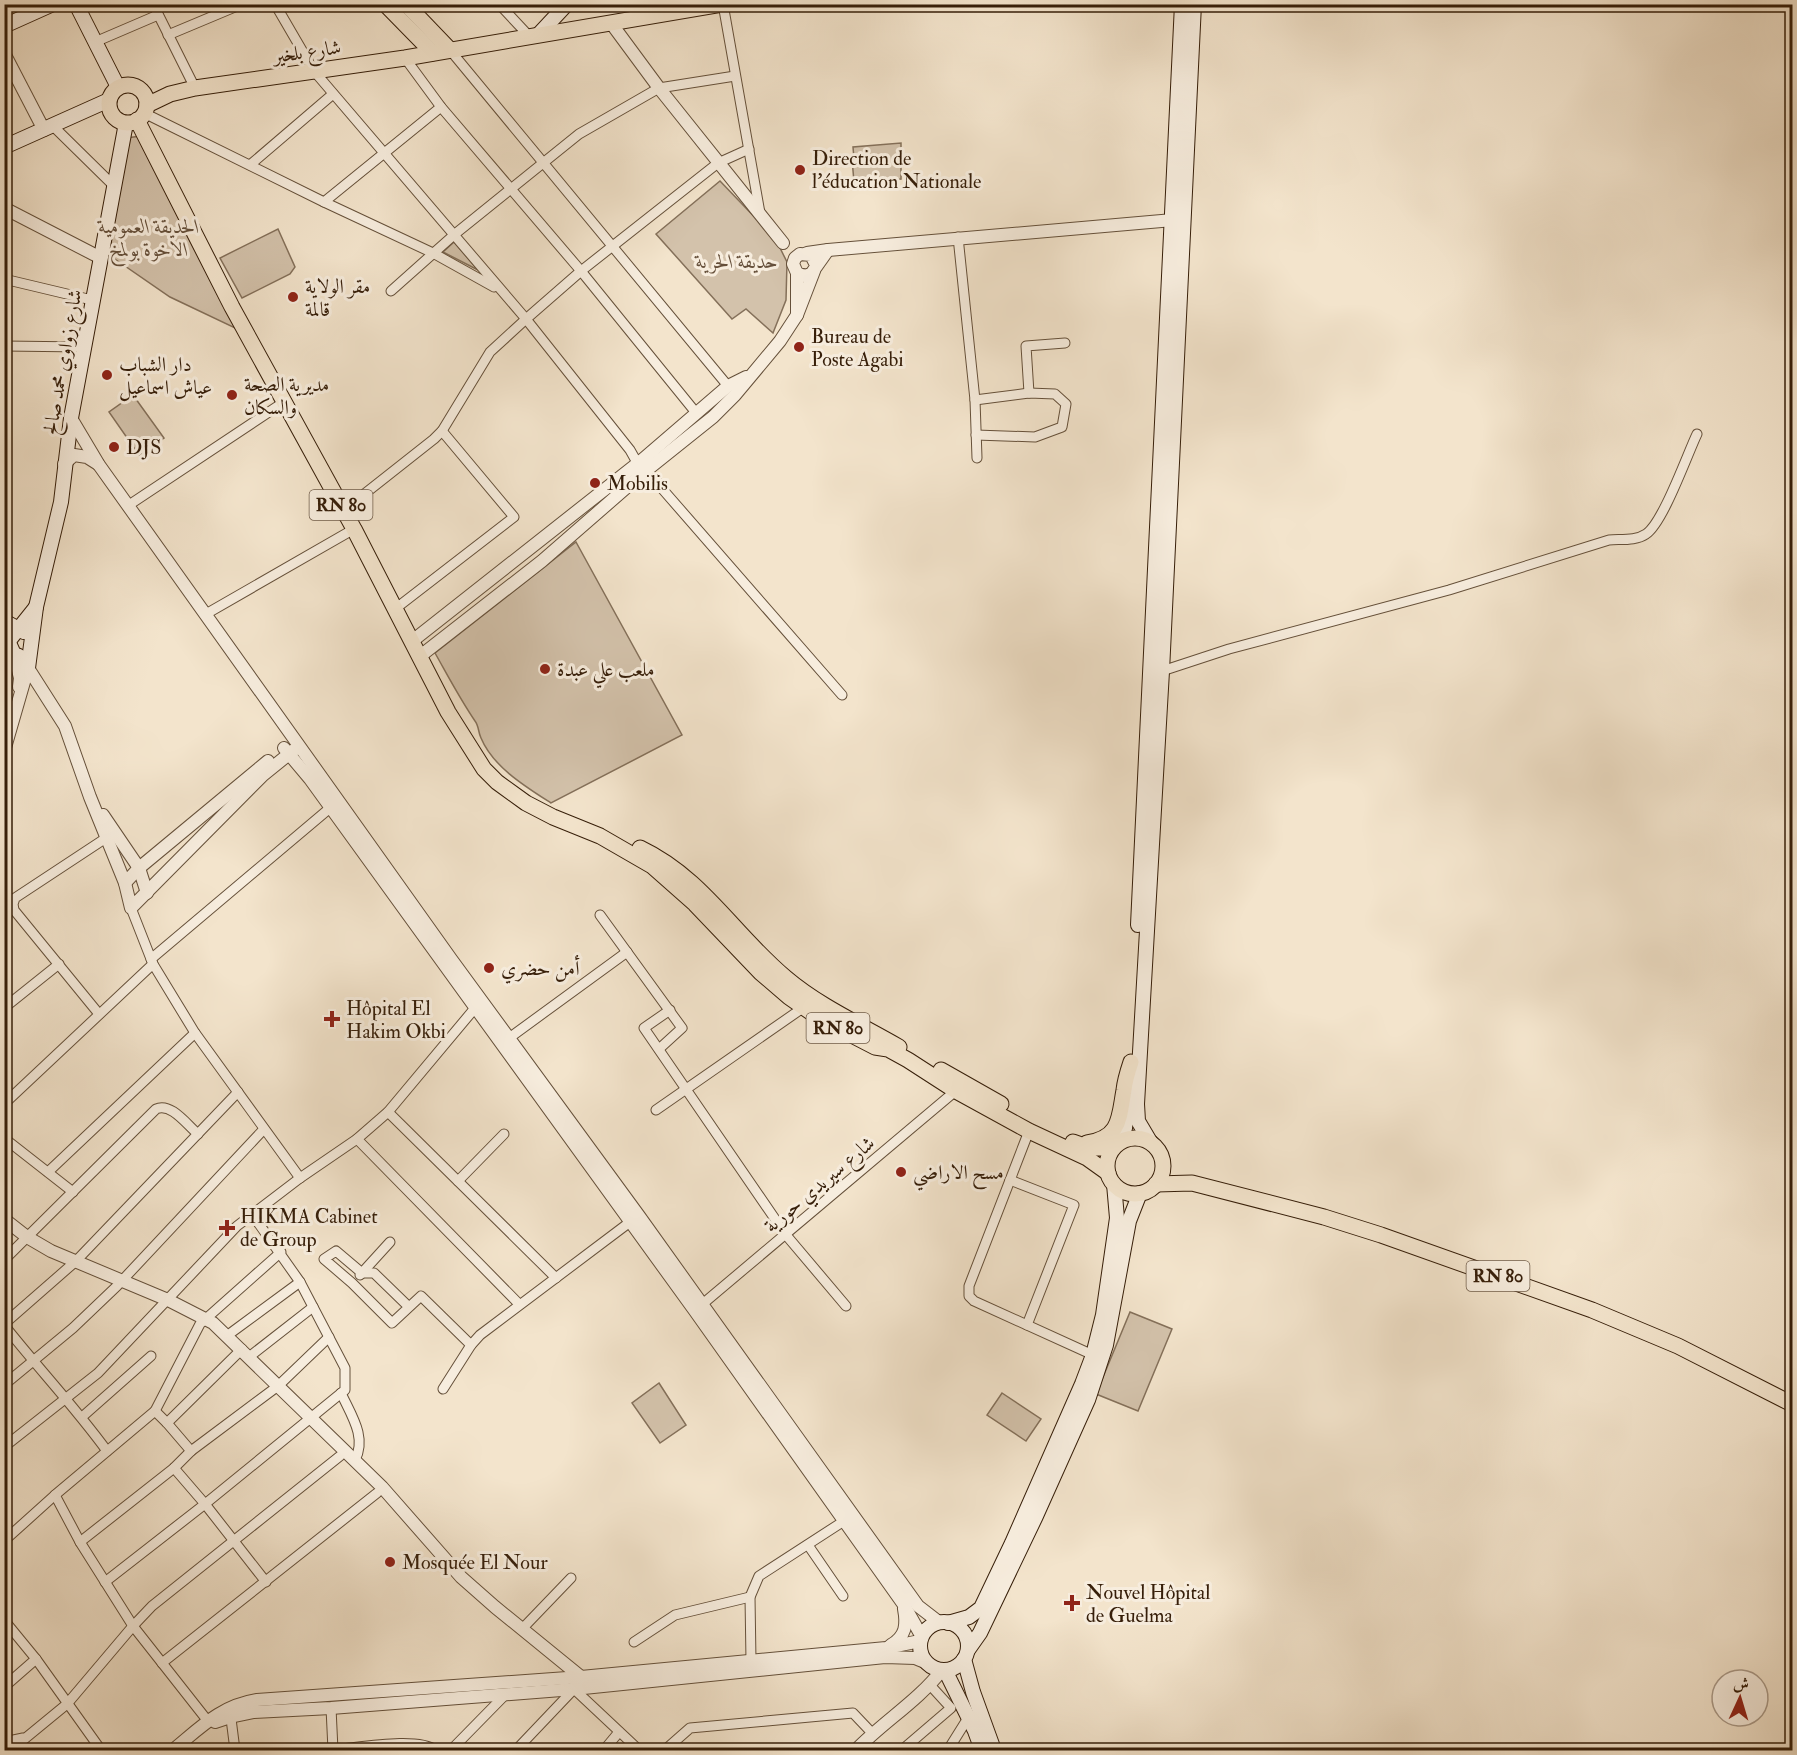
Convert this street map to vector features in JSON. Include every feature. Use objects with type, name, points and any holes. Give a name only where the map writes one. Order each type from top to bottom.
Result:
[{"type":"main road","points":[[4,26],[53,4]]},
{"type":"main road","points":[[76,4],[118,87]]},
{"type":"main road","points":[[385,4],[420,34],[450,50]]},
{"type":"main road","points":[[406,4],[420,34],[433,54]]},
{"type":"main road","points":[[534,35],[567,4]]},
{"type":"main road","name":"شارع بلخير","points":[[139,110],[170,94],[195,88],[433,54],[723,4]]},
{"type":"main road","points":[[1140,1193],[1129,1221],[1106,1346],[1088,1400],[1036,1516],[980,1633],[959,1665],[943,1670],[927,1664],[922,1657],[921,1641],[930,1627],[969,1617],[981,1608],[991,1591],[1064,1428],[1093,1354],[1103,1315],[1117,1218],[1109,1156],[1126,1120],[1131,1062],[1182,4]]},
{"type":"main road","points":[[1111,1179],[1131,1193],[1140,1193],[1156,1184],[1163,1166],[1162,1157],[1138,1121],[1137,1104],[1162,671],[1194,4]]},
{"type":"main road","points":[[405,58],[411,52],[420,34]]},
{"type":"main road","points":[[132,85],[139,110],[120,121],[111,113],[109,100],[118,87],[132,85]]},
{"type":"main road","points":[[4,147],[109,100]]},
{"type":"main road","name":"شارع زواوي محمد صالح","points":[[27,668],[36,607],[61,502],[71,418],[113,185],[139,110]]},
{"type":"main road","name":"RN 80","points":[[139,110],[232,307],[344,510],[462,737],[484,769],[497,782],[526,803],[600,836],[652,866],[715,923],[761,973],[875,1047],[888,1049],[1077,1144],[1090,1148],[1116,1145]]},
{"type":"main road","name":"شارع زواوي محمد صالح","points":[[11,639],[36,607]]},
{"type":"main road","points":[[4,621],[19,656],[27,668]]},
{"type":"main road","points":[[11,639],[33,638]]},
{"type":"main road","points":[[1077,1144],[1097,1142],[1116,1127],[1131,1062]]},
{"type":"main road","name":"RN 80","points":[[960,1087],[1029,1131],[1087,1158],[1111,1179]]},
{"type":"main road","points":[[1116,1145],[1135,1138],[1151,1143]]},
{"type":"main road","name":"RN 80","points":[[1162,1157],[1192,1183]]},
{"type":"main road","name":"RN 80","points":[[1156,1184],[1192,1183],[1324,1217],[1381,1235],[1592,1310],[1678,1346],[1792,1404]]},
{"type":"main road","points":[[944,1623],[958,1627],[968,1641],[966,1655],[973,1692],[994,1750]]},
{"type":"main road","points":[[943,1670],[982,1750]]},
{"type":"street","points":[[153,4],[195,88]]},
{"type":"street","points":[[168,35],[242,4]]},
{"type":"street","points":[[275,4],[314,71],[526,319],[658,484],[842,695]]},
{"type":"street","points":[[499,4],[534,35]]},
{"type":"street","points":[[723,4],[760,213]]},
{"type":"street","points":[[95,42],[158,15]]},
{"type":"street","points":[[611,23],[718,163],[783,243],[800,260],[804,276],[815,268]]},
{"type":"street","points":[[450,50],[728,386]]},
{"type":"street","points":[[4,53],[48,128],[113,185]]},
{"type":"street","points":[[405,58],[441,106],[697,414]]},
{"type":"street","points":[[391,291],[455,234],[579,134],[659,88],[735,76]]},
{"type":"street","points":[[250,165],[333,94]]},
{"type":"street","points":[[324,202],[441,106]]},
{"type":"street","points":[[139,110],[324,202],[433,253],[500,290]]},
{"type":"street","points":[[344,510],[435,439],[490,352],[526,319],[718,163],[749,149]]},
{"type":"street","points":[[4,208],[99,257]]},
{"type":"street","points":[[800,260],[828,250],[1173,220]]},
{"type":"street","points":[[958,237],[975,400],[977,458]]},
{"type":"street","points":[[411,642],[643,466],[713,417],[735,395],[749,375],[780,341],[797,315],[815,268],[828,250]]},
{"type":"street","points":[[800,260],[814,257],[815,268]]},
{"type":"street","points":[[797,315],[800,260]]},
{"type":"street","points":[[4,279],[92,300]]},
{"type":"street","points":[[1029,393],[1026,346],[1065,343]]},
{"type":"street","points":[[4,346],[84,347]]},
{"type":"street","points":[[419,657],[542,561],[728,386],[749,375]]},
{"type":"street","points":[[975,400],[1029,393],[1055,394],[1066,404],[1062,427],[1035,437],[976,435]]},
{"type":"street","points":[[129,505],[284,402]]},
{"type":"street","points":[[71,418],[99,465],[451,959],[505,1040],[698,1308],[904,1605],[921,1641],[886,1648],[582,1677],[571,1684],[516,1750]]},
{"type":"street","points":[[395,609],[514,517],[442,431]]},
{"type":"street","points":[[1162,671],[1339,617],[1449,590],[1610,540],[1644,536],[1651,530],[1660,515],[1696,434]]},
{"type":"street","points":[[64,464],[75,455],[87,457],[99,465]]},
{"type":"street","points":[[206,614],[354,529]]},
{"type":"street","points":[[11,639],[20,678],[18,703]]},
{"type":"street","points":[[27,668],[65,726],[152,961],[195,1033],[300,1178]]},
{"type":"street","points":[[4,752],[27,668]]},
{"type":"street","points":[[18,703],[29,696],[45,694]]},
{"type":"street","points":[[125,883],[139,868],[297,742]]},
{"type":"street","points":[[286,751],[476,1008],[505,1040]]},
{"type":"street","points":[[131,908],[286,751]]},
{"type":"street","points":[[90,797],[139,868],[147,893]]},
{"type":"street","points":[[4,1104],[152,961],[330,808]]},
{"type":"street","points":[[99,1014],[14,910],[13,904],[15,898],[106,838]]},
{"type":"street","points":[[600,915],[682,1028],[659,1049]]},
{"type":"street","points":[[505,1040],[627,952]]},
{"type":"street","points":[[4,1008],[59,964]]},
{"type":"street","points":[[656,1110],[809,1003]]},
{"type":"street","points":[[4,1448],[98,1372],[237,1226],[357,1138],[388,1112],[476,1008]]},
{"type":"street","points":[[670,1010],[644,1028],[786,1235],[846,1306]]},
{"type":"street","points":[[48,1172],[195,1033]]},
{"type":"street","name":"شارع سيريدي حورية","points":[[698,1308],[960,1087]]},
{"type":"street","points":[[107,1451],[67,1398],[33,1361],[4,1324],[74,1264],[238,1092]]},
{"type":"street","points":[[4,1260],[156,1109],[162,1106],[169,1108],[198,1134]]},
{"type":"street","points":[[388,1112],[556,1278]]},
{"type":"street","points":[[4,1385],[73,1328],[119,1283],[264,1129]]},
{"type":"street","points":[[1029,1131],[968,1292],[974,1301],[1093,1354]]},
{"type":"street","points":[[458,1181],[504,1134]]},
{"type":"street","points":[[4,1138],[73,1192]]},
{"type":"street","points":[[357,1138],[519,1304]]},
{"type":"street","points":[[1010,1180],[1074,1205],[1027,1324]]},
{"type":"street","points":[[105,1582],[206,1504],[345,1390],[345,1368],[300,1282],[252,1214]]},
{"type":"street","points":[[4,1219],[25,1239]]},
{"type":"street","points":[[443,1389],[471,1344],[519,1304],[635,1219]]},
{"type":"street","points":[[4,1228],[74,1264],[165,1303],[228,1335],[466,1591],[571,1684],[639,1750]]},
{"type":"street","points":[[352,1283],[390,1242]]},
{"type":"street","points":[[409,1307],[374,1273],[362,1273],[336,1251],[324,1259],[392,1323],[421,1296],[471,1344]]},
{"type":"street","points":[[4,1541],[155,1411],[203,1321],[280,1252]]},
{"type":"street","points":[[228,1335],[300,1282]]},
{"type":"street","points":[[167,1423],[243,1353],[313,1307]]},
{"type":"street","points":[[698,1308],[918,1606],[944,1623]]},
{"type":"street","points":[[203,1321],[216,1335],[243,1353]]},
{"type":"street","points":[[80,1542],[174,1468],[191,1451],[275,1388],[329,1337]]},
{"type":"street","points":[[82,1417],[151,1356]]},
{"type":"street","points":[[341,1393],[359,1431],[360,1451],[356,1460]]},
{"type":"street","points":[[155,1411],[191,1451]]},
{"type":"street","points":[[307,1420],[356,1460],[461,1576],[582,1677]]},
{"type":"street","points":[[11,1750],[67,1704],[152,1606],[340,1456]]},
{"type":"street","points":[[174,1468],[206,1504],[266,1582]]},
{"type":"street","points":[[162,1663],[377,1493]]},
{"type":"street","points":[[55,1495],[80,1542],[133,1626],[162,1663],[203,1724]]},
{"type":"street","points":[[751,1661],[750,1597],[759,1576],[844,1521]]},
{"type":"street","points":[[808,1545],[843,1596]]},
{"type":"street","points":[[522,1629],[571,1578]]},
{"type":"street","points":[[634,1642],[675,1615],[750,1597]]},
{"type":"street","points":[[886,1648],[902,1638],[906,1619],[904,1605]]},
{"type":"street","points":[[4,1620],[36,1659],[100,1750]]},
{"type":"street","points":[[173,1750],[203,1724],[230,1712],[243,1702],[257,1700],[571,1684],[885,1657],[915,1658],[927,1664]]},
{"type":"street","points":[[4,1687],[36,1659]]},
{"type":"street","points":[[856,1750],[930,1685],[943,1670]]},
{"type":"street","points":[[230,1712],[331,1708],[506,1695],[571,1684]]},
{"type":"street","points":[[902,1750],[951,1708],[930,1685]]},
{"type":"street","points":[[451,1750],[506,1695]]},
{"type":"street","points":[[331,1708],[333,1750]]},
{"type":"street","points":[[230,1712],[231,1749]]},
{"type":"street","points":[[665,1750],[690,1728],[853,1713],[873,1733]]},
{"type":"street","points":[[948,1750],[968,1718]]},
{"type":"street","points":[[604,1750],[619,1732]]},
{"type":"street","points":[[4,1742],[25,1737]]},
{"type":"street","points":[[328,1750],[393,1747],[430,1747],[435,1750]]},
{"type":"green space","name":"الحديقة العمومية الاخوة بولمخ","points":[[141,136],[235,328],[170,297],[109,255],[126,138]]},
{"type":"green space","points":[[901,143],[901,179],[854,182],[853,147]]},
{"type":"green space","name":"حديقة الحرية","points":[[720,181],[766,229],[778,244],[787,262],[786,300],[773,333],[746,309],[732,319],[656,234]]},
{"type":"green space","points":[[278,229],[295,267],[290,274],[242,298],[220,258]]},
{"type":"green space","points":[[454,242],[478,270],[443,252]]},
{"type":"green space","points":[[133,395],[164,438],[139,455],[109,412]]},
{"type":"green space","name":"ملعب علي عبدة","points":[[576,542],[682,735],[551,803],[511,775],[493,758],[481,738],[476,723],[435,653]]},
{"type":"green space","points":[[1130,1312],[1172,1329],[1138,1411],[1096,1394]]},
{"type":"green space","points":[[659,1383],[686,1425],[660,1443],[632,1403]]},
{"type":"green space","points":[[1002,1393],[1041,1419],[1026,1441],[987,1415]]},
{"type":"place","name":"Direction de l'éducation Nationale","points":[[800,170]]},
{"type":"place","name":"مقر الولاية قالمة","points":[[293,297]]},
{"type":"place","name":"Bureau de Poste Agabi","points":[[799,347]]},
{"type":"place","name":"دار الشباب عياش اسماعيل","points":[[107,375]]},
{"type":"place","name":"مديرية الصحة والسكان","points":[[232,395]]},
{"type":"place","name":"DJS","points":[[114,447]]},
{"type":"place","name":"Mobilis","points":[[595,483]]},
{"type":"place","name":"ملعب علي عبدة","points":[[545,669]]},
{"type":"place","name":"أمن حضري","points":[[489,968]]},
{"type":"place","name":"Hôpital El Hakim Okbi","points":[[332,1019]]},
{"type":"place","name":"مسح الاراضي","points":[[901,1172]]},
{"type":"place","name":"HIKMA Cabinet de Group","points":[[227,1228]]},
{"type":"place","name":"Mosquée El Nour","points":[[390,1562]]},
{"type":"place","name":"Nouvel Hôpital de Guelma","points":[[1072,1603]]}]
